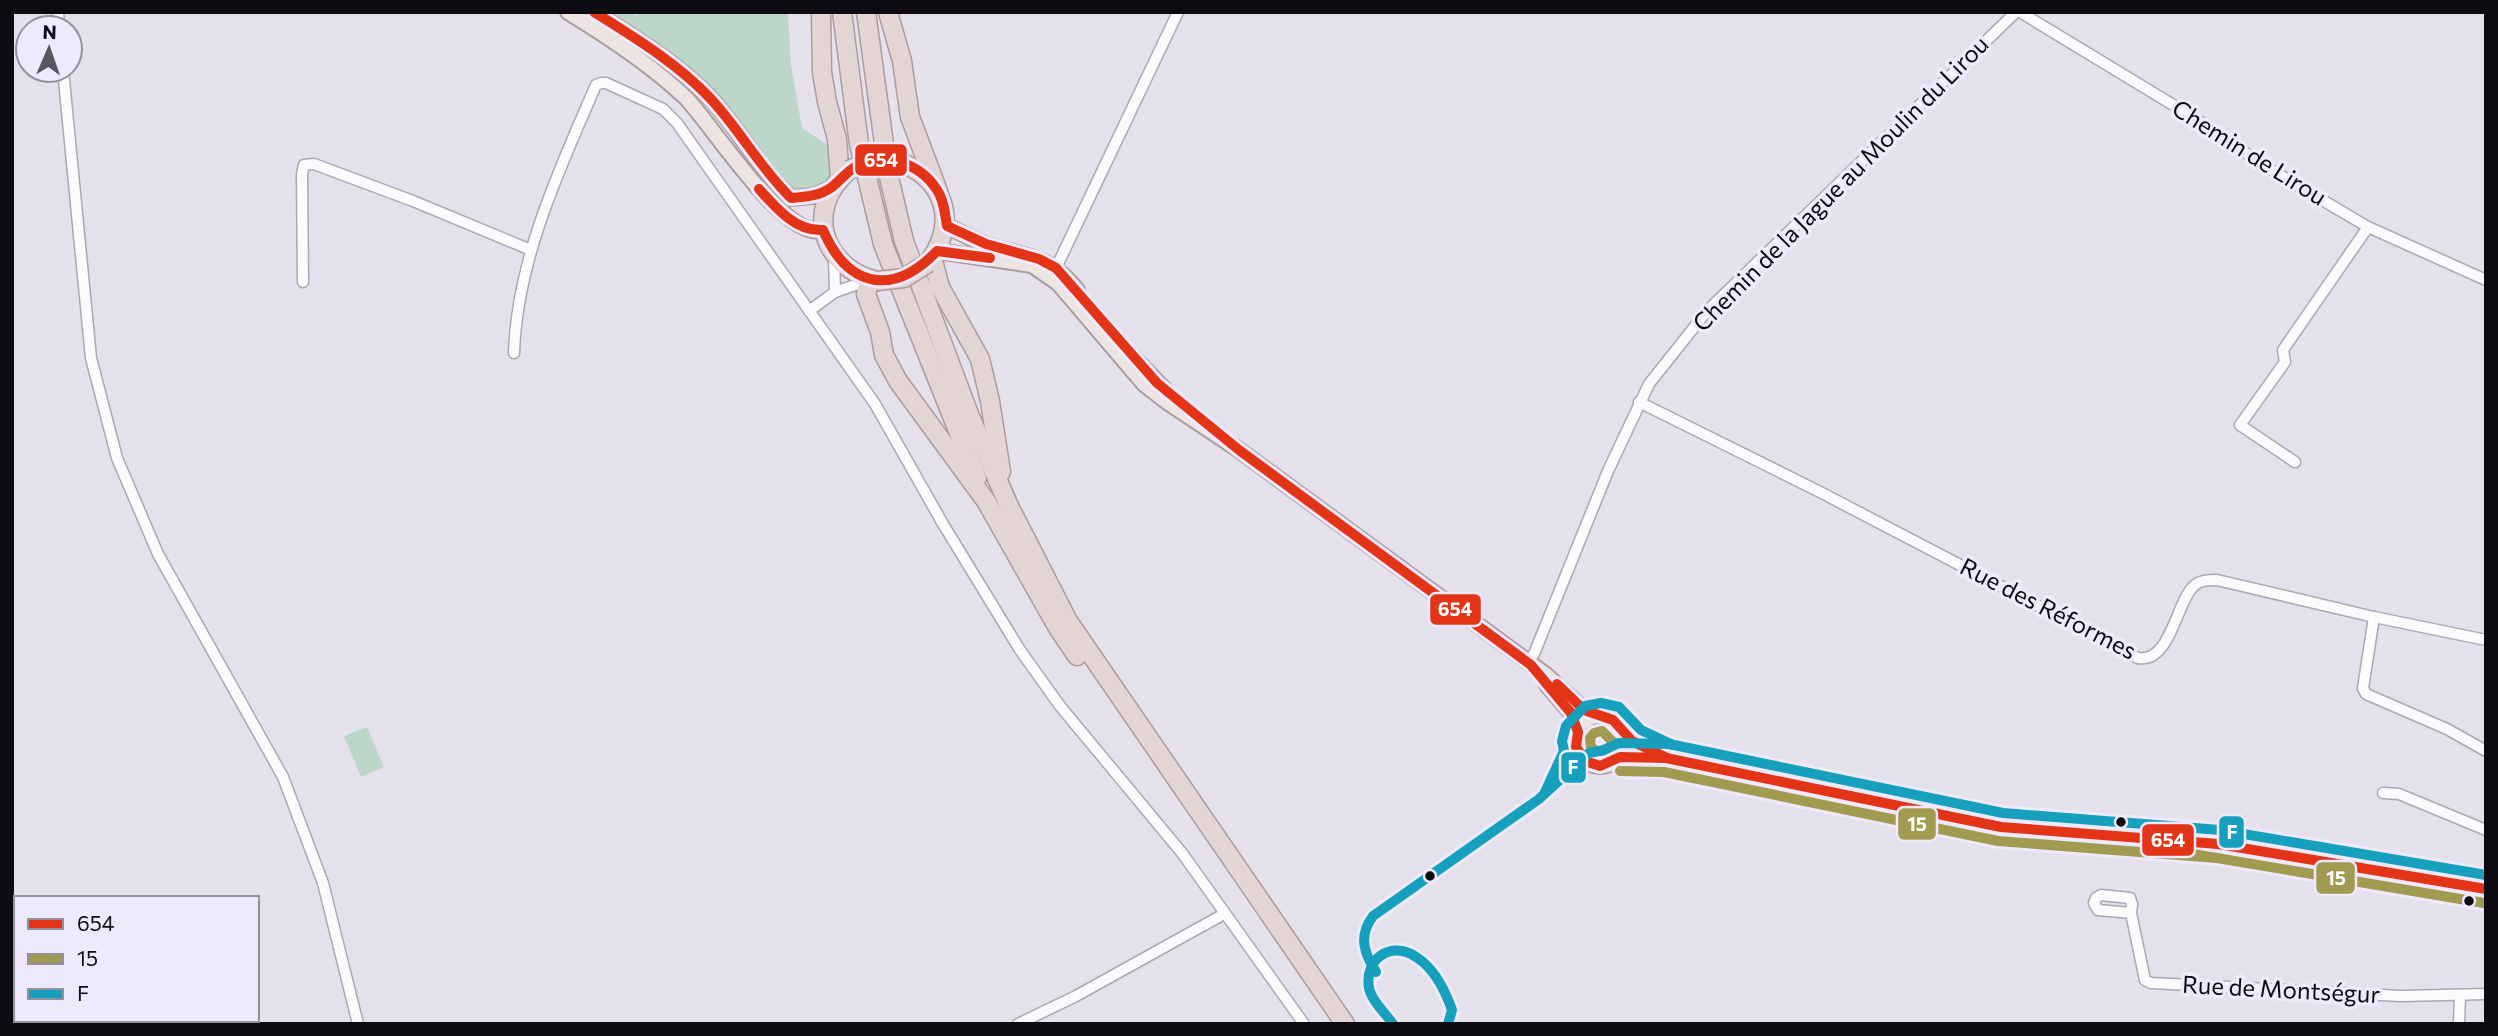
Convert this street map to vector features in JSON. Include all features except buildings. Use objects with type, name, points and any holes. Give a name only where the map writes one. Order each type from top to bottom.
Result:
[{"type":"highway","points":[[821,12],[822,72],[837,139],[840,179]]},
{"type":"highway","points":[[842,12],[859,144],[883,244],[986,501]]},
{"type":"highway","points":[[866,12],[888,173],[904,241],[969,414],[1009,506],[1068,621],[1345,1024]]},
{"type":"highway","points":[[888,12],[902,61],[910,117],[941,199],[945,222],[943,237],[932,257],[904,278],[869,279],[846,268],[834,256],[824,230],[826,201],[840,179],[864,163],[881,159],[914,167],[928,178],[941,199]]},
{"type":"highway","points":[[932,257],[940,287],[980,359],[1009,506]]},
{"type":"highway","points":[[869,279],[866,295],[880,332],[884,355],[893,372],[986,501],[1058,628],[1331,1024]]},
{"type":"main road","points":[[568,12],[653,70],[686,99],[776,208],[803,227],[818,232],[824,230]]},
{"type":"main road","points":[[594,12],[655,51],[691,80],[728,119],[779,187],[791,198],[813,196],[840,179]]},
{"type":"main road","points":[[941,199],[947,226],[986,244],[1039,259],[1052,271],[1058,283],[1143,384],[1240,450],[1546,675],[1584,710],[1618,724],[1624,734],[1642,747],[1667,758]]},
{"type":"main road","points":[[932,257],[1032,265],[1052,271]]},
{"type":"main road","points":[[1529,664],[1571,713],[1577,732],[1576,747],[1585,761],[1596,765],[1605,765],[1620,757],[1667,758],[1941,816],[2033,830],[2218,844],[2486,889]]},
{"type":"main road","points":[[1577,732],[1590,719],[1607,718]]},
{"type":"main road","points":[[1620,757],[1625,746],[1624,734]]},
{"type":"street","points":[[1052,271],[1178,12]]},
{"type":"street","name":"Chemin de Lirou","points":[[2018,12],[2187,113],[2263,165],[2368,227],[2486,280]]},
{"type":"street","name":"Chemin de la Jague au Moulin du Lirou","points":[[1529,664],[1608,471],[1649,384],[1707,311],[2018,12]]},
{"type":"street","points":[[514,353],[519,302],[531,250],[596,85],[606,83],[663,109],[677,123],[875,404],[943,524],[1020,650],[1060,706],[1182,853],[1304,1024]]},
{"type":"street","points":[[64,84],[91,358],[117,458],[158,554],[283,777],[323,883],[358,1024]]},
{"type":"street","points":[[303,282],[304,165],[314,164],[413,201],[531,250]]},
{"type":"street","points":[[2295,462],[2240,425],[2284,362],[2283,350],[2368,227]]},
{"type":"street","points":[[834,256],[835,292]]},
{"type":"street","points":[[809,311],[835,292],[869,279]]},
{"type":"street","name":"Rue des Réformes","points":[[1639,402],[1822,493],[2138,658],[2149,658],[2157,654],[2173,627],[2190,588],[2207,580],[2283,594],[2374,617],[2486,640]]},
{"type":"street","points":[[2374,617],[2363,688],[2365,694],[2447,729],[2486,751]]},
{"type":"street","points":[[2383,793],[2399,794],[2486,831]]},
{"type":"street","name":"Rue de Montségur","points":[[2131,913],[2145,980],[2151,983],[2401,996],[2486,994]]},
{"type":"street","points":[[1018,1024],[1076,996],[1224,915]]},
{"type":"street","points":[[2459,1024],[2460,996]]},
{"type":"green space","points":[[599,12],[630,12],[636,16],[638,12],[788,12],[791,65],[802,128],[857,164],[849,186],[835,200],[825,203],[810,203],[792,194],[736,123]]},
{"type":"green space","points":[[367,727],[384,767],[361,777],[344,736]]},
{"type":"transit line","name":"654","points":[[594,12],[655,52],[697,85],[721,110],[769,174],[791,198],[822,192],[832,187],[853,168],[868,162],[890,160],[912,167],[930,181],[943,203],[947,226],[986,244],[1039,259],[1056,268],[1157,383],[1239,450],[1531,665],[1571,713],[1578,732],[1576,747],[1585,761],[1600,766],[1620,757],[1666,758],[2001,827],[2218,844],[2486,889]]},
{"type":"transit line","name":"654","points":[[759,189],[795,223],[813,230],[823,230],[845,264],[858,274],[873,280],[888,280],[904,275],[920,266],[937,251],[990,258]]},
{"type":"transit line","name":"654","points":[[1557,684],[1584,710],[1613,720],[1632,741],[1667,758]]},
{"type":"transit line","name":"F","points":[[1545,792],[1564,751],[1562,741],[1566,726],[1585,706],[1601,703],[1619,707],[1641,730],[1673,745]]},
{"type":"transit line","name":"15","points":[[1611,746],[1596,751],[1591,747],[1590,738],[1594,733],[1602,731],[1615,744]]},
{"type":"transit line","name":"F","points":[[1376,972],[1364,944],[1365,931],[1373,916],[1539,799],[1589,753],[1619,743],[1669,744],[2003,813],[2220,830],[2486,875]]},
{"type":"transit line","name":"15","points":[[1620,771],[1664,772],[1998,841],[2217,858]]},
{"type":"transit line","name":"15","points":[[2187,853],[2484,903]]},
{"type":"transit line","name":"F","points":[[1393,1024],[1373,997],[1369,978],[1375,961],[1381,955],[1397,951],[1416,957],[1433,973],[1452,1010],[1448,1024]]}]
